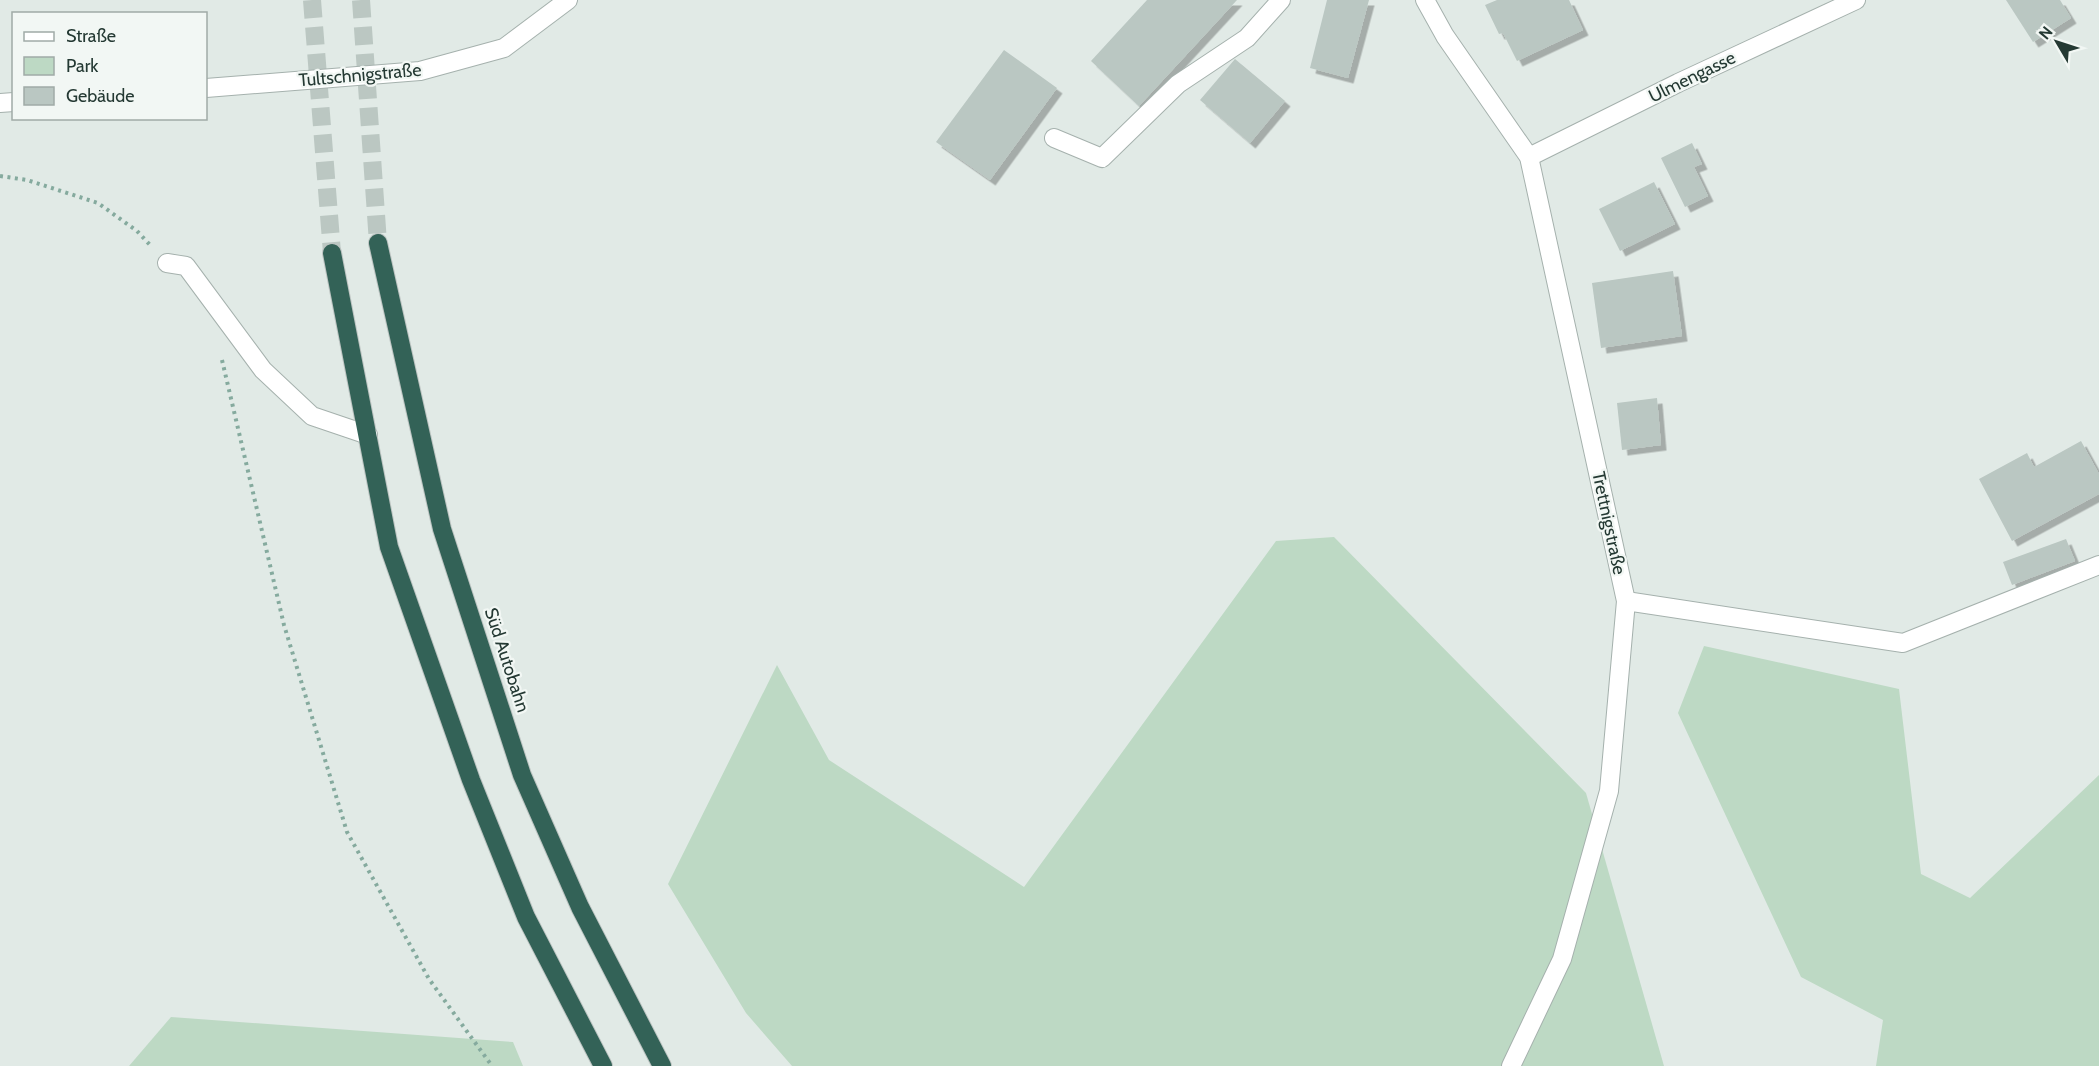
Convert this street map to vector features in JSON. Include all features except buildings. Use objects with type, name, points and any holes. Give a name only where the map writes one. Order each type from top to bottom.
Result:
[{"type":"highway","name":"Süd Autobahn","points":[[378,243],[442,529],[522,775],[580,907],[662,1066]]},
{"type":"highway","points":[[332,253],[389,547],[471,780],[526,917],[603,1066]]},
{"type":"street","name":"Tultschnigstraße","points":[[207,88],[420,71],[504,48],[568,0]]},
{"type":"street","points":[[1054,138],[1102,158],[1178,84],[1247,38],[1281,0]]},
{"type":"street","name":"Trettnigstraße","points":[[1425,0],[1445,36],[1529,157],[1626,601],[1609,791],[1562,959],[1511,1066]]},
{"type":"street","name":"Ulmengasse","points":[[1529,157],[1678,83],[1856,0]]},
{"type":"street","points":[[167,263],[186,266],[263,370],[312,416],[368,435]]},
{"type":"street","points":[[1626,601],[1904,643],[2099,565]]},
{"type":"path","points":[[0,176],[27,180],[98,203],[137,231],[167,263]]},
{"type":"path","points":[[220,352],[284,625],[347,832],[429,979],[492,1066]]},
{"type":"green space","points":[[1334,537],[1586,793],[1664,1066],[792,1066],[746,1013],[668,884],[777,665],[829,760],[1024,887],[1276,541]]},
{"type":"green space","points":[[1704,646],[1899,689],[1921,874],[1970,898],[2099,775],[2099,1066],[1876,1066],[1883,1020],[1801,977],[1678,713]]},
{"type":"green space","points":[[171,1017],[513,1042],[523,1066],[129,1066]]},
{"type":"tunnel","points":[[312,0],[332,253]]},
{"type":"tunnel","points":[[361,0],[378,243]]}]
